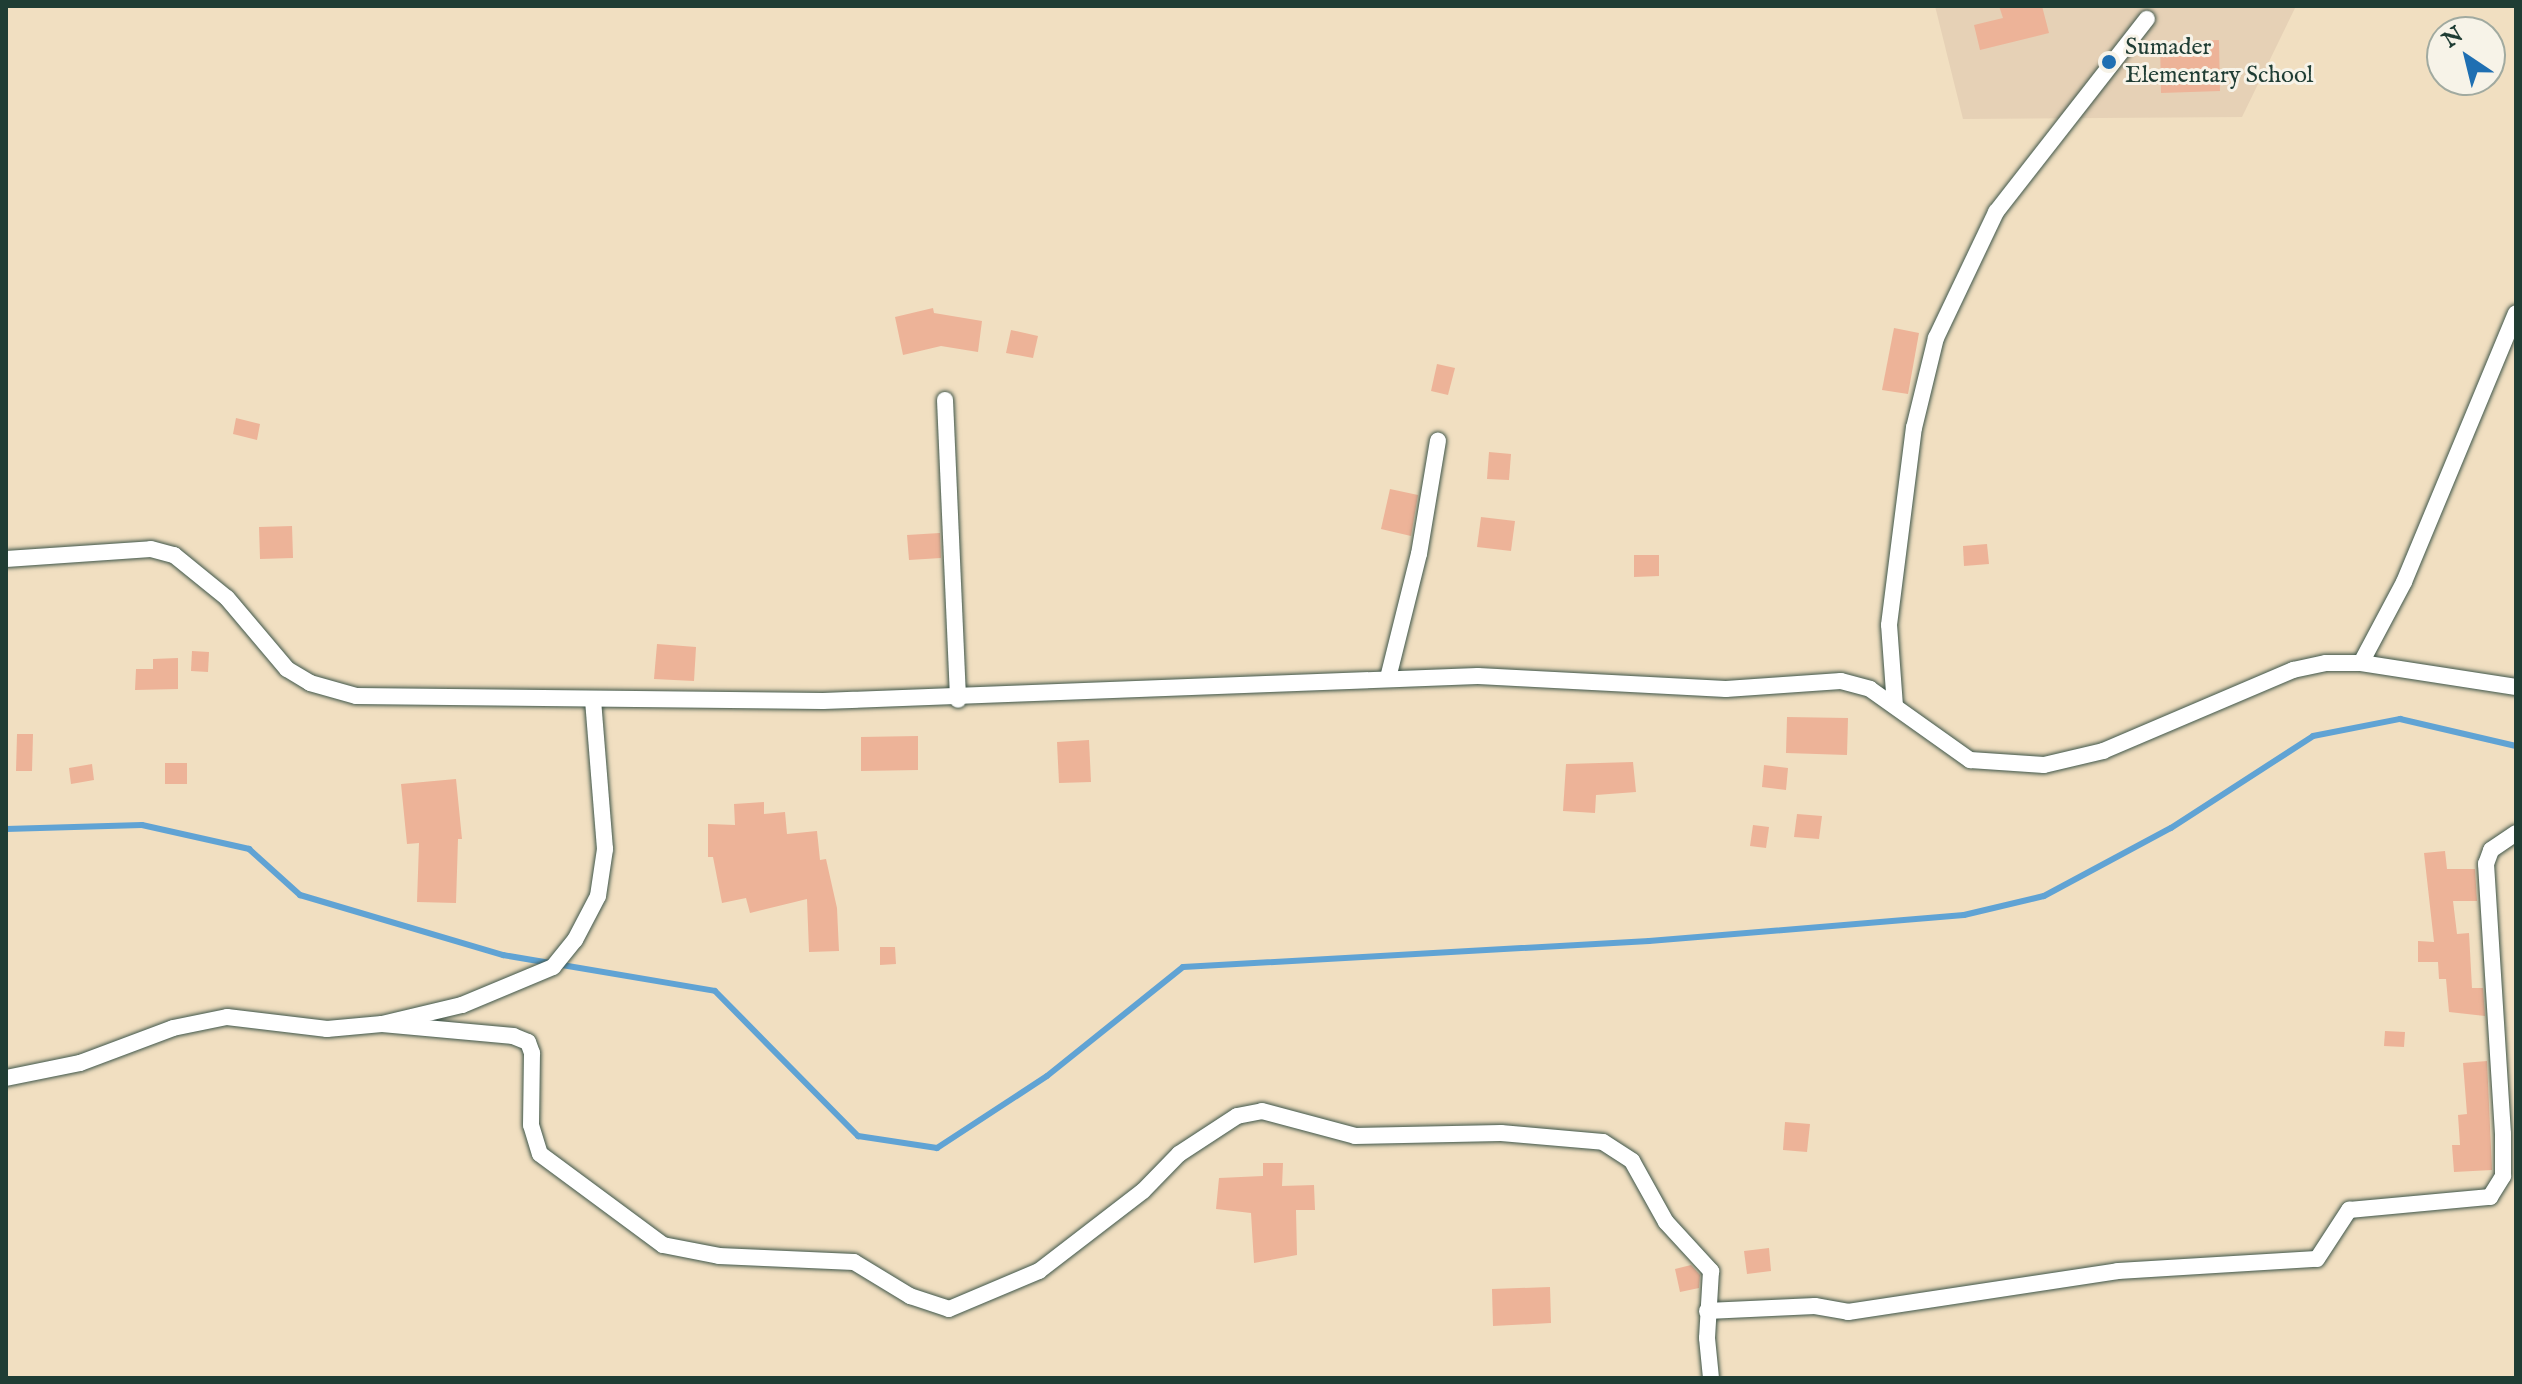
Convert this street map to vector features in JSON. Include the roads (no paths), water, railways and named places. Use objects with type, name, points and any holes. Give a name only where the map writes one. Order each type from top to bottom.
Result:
[{"type":"street","points":[[1895,706],[1889,625],[1914,428],[1936,338],[1996,212],[2147,19]]},
{"type":"street","points":[[2361,663],[2404,582],[2516,313]]},
{"type":"street","points":[[945,400],[958,700]]},
{"type":"street","points":[[1388,678],[1419,554],[1438,441]]},
{"type":"street","points":[[6,559],[151,549],[174,555],[227,598],[287,669],[332,691],[441,699],[958,700],[1388,678],[1599,678],[1726,689],[1841,681],[1870,689],[1970,760],[2044,765],[2103,751],[2293,670],[2361,663],[2516,687]]},
{"type":"street","points":[[382,1024],[524,983],[553,967],[575,940],[598,896],[605,849],[593,700]]},
{"type":"street","points":[[1707,1311],[1815,1306],[1848,1312],[2118,1271],[2317,1259],[2349,1210],[2490,1197],[2501,1187],[2503,1148],[2486,864],[2491,850],[2516,833]]},
{"type":"street","points":[[6,1078],[80,1063],[173,1028],[227,1017],[327,1029],[382,1024],[513,1036],[528,1042],[532,1053],[531,1125],[540,1154],[663,1245],[719,1256],[854,1262],[932,1306],[949,1309],[969,1304],[1039,1271],[1143,1191],[1213,1128],[1237,1116],[1262,1111],[1355,1136],[1501,1133],[1583,1138],[1621,1150],[1666,1222],[1707,1261],[1712,1284],[1707,1311],[1711,1378]]},
{"type":"waterway","points":[[6,829],[142,825],[249,849],[300,895],[503,955],[715,991],[858,1136],[937,1148],[1047,1076],[1183,967],[1649,941],[1964,915],[2044,896],[2171,828],[2313,736],[2400,719],[2516,746]]},
{"type":"place","name":"Sumader Elementary School","points":[[2109,62]]}]
